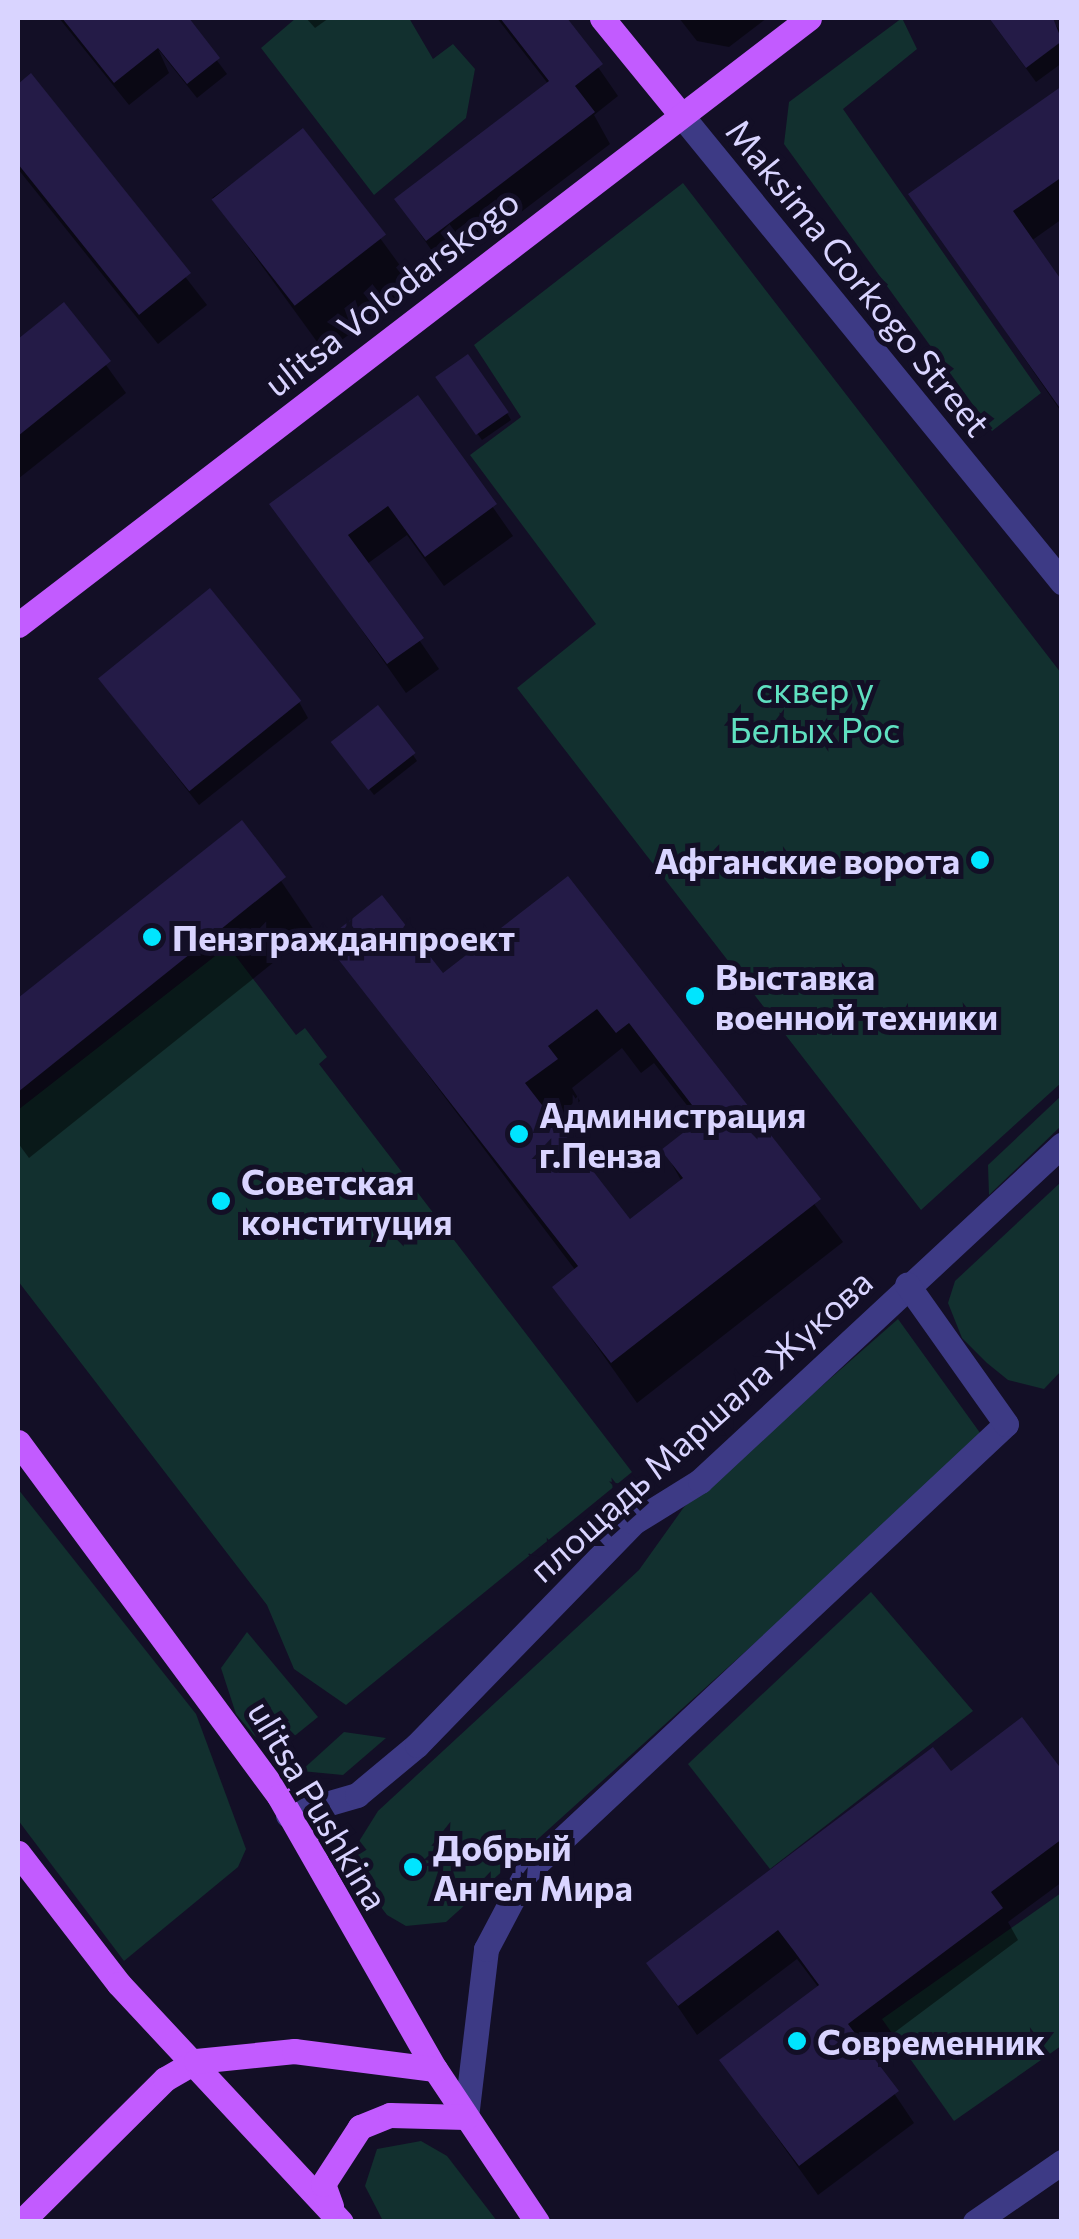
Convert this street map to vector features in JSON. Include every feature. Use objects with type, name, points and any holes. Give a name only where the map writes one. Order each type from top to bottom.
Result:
[{"type":"main road","name":"Maksima Gorkogo Street","points":[[602,18],[681,115]]},
{"type":"main road","name":"ulitsa Volodarskogo","points":[[18,624],[809,18]]},
{"type":"main road","name":"ulitsa Pushkina","points":[[18,1442],[206,1688],[288,1815],[435,2069],[536,2222]]},
{"type":"main road","points":[[18,1853],[119,1984],[196,2061],[337,2216]]},
{"type":"main road","points":[[21,2222],[165,2079],[196,2061],[294,2051],[435,2069]]},
{"type":"main road","points":[[337,2216],[323,2184],[360,2127],[390,2115],[466,2117]]},
{"type":"street","name":"Maksima Gorkogo Street","points":[[681,115],[1062,582]]},
{"type":"street","name":"площадь Маршала Жукова","points":[[288,1815],[357,1795],[417,1745],[634,1522],[700,1480],[907,1284],[1062,1145]]},
{"type":"street","points":[[466,2117],[486,1949],[526,1872],[1006,1424],[907,1284]]},
{"type":"street","points":[[975,2222],[1062,2162]]},
{"type":"green space","points":[[296,18],[409,18],[433,59],[453,44],[475,69],[466,118],[374,195],[261,48]]},
{"type":"green space","points":[[902,18],[917,49],[843,109],[1041,393],[992,431],[784,144],[789,102]]},
{"type":"green space","name":"сквер у Белых Рос","points":[[683,183],[1061,673],[1061,1083],[921,1210],[517,688],[596,624],[470,455],[521,417],[474,345]]},
{"type":"green space","points":[[228,946],[296,1035],[305,1028],[327,1057],[319,1064],[632,1472],[346,1705],[294,1669],[267,1605],[18,1281],[18,1110]]},
{"type":"green space","points":[[1061,1096],[1061,1126],[989,1195],[988,1165]]},
{"type":"green space","points":[[1061,1182],[1061,1371],[1044,1389],[1008,1380],[987,1363],[962,1338],[948,1303],[955,1281]]},
{"type":"green space","points":[[898,1319],[983,1437],[446,1922],[406,1926],[387,1915],[358,1877],[353,1851],[378,1811],[639,1570],[684,1507]]},
{"type":"green space","points":[[18,1489],[196,1714],[246,1849],[238,1867],[124,1961],[18,1820]]},
{"type":"green space","points":[[871,1592],[973,1711],[770,1869],[688,1764]]},
{"type":"green space","points":[[247,1632],[318,1717],[271,1755],[236,1714],[221,1668]]},
{"type":"green space","points":[[344,1732],[386,1738],[343,1775],[301,1771]]},
{"type":"green space","points":[[1061,1893],[1061,2046],[954,2121],[882,2019]]},
{"type":"green space","points":[[421,2141],[447,2156],[497,2221],[383,2221],[365,2186],[377,2149]]},
{"type":"building","points":[[62,18],[189,18],[220,58],[187,84],[158,48],[114,83]]},
{"type":"building","points":[[500,18],[567,18],[603,64],[575,86],[595,112],[426,241],[394,199],[549,81]]},
{"type":"building","points":[[989,18],[1053,18],[1062,41],[1026,68]]},
{"type":"building","points":[[31,73],[191,273],[139,315],[18,164],[18,84]]},
{"type":"building","points":[[1062,86],[1062,177],[1013,211],[1062,281],[1062,411],[908,194]]},
{"type":"building","points":[[303,128],[386,234],[295,306],[212,199]]},
{"type":"building","points":[[64,302],[111,361],[18,436],[18,339]]},
{"type":"building","points":[[468,354],[509,412],[476,435],[435,377]]},
{"type":"building","points":[[418,395],[497,504],[425,557],[388,506],[348,535],[424,638],[387,664],[269,504]]},
{"type":"building","points":[[210,588],[301,701],[189,791],[98,679]]},
{"type":"building","points":[[378,705],[416,753],[368,790],[331,742]]},
{"type":"building","name":"Пензгражданпроект","points":[[242,820],[286,877],[18,1092],[18,998]]},
{"type":"building","name":"Администрация г.Пенза","points":[[568,876],[821,1199],[611,1363],[552,1287],[578,1266],[324,941],[382,895],[443,973]],"holes":[[[597,1009],[616,1033],[629,1023],[702,1118],[661,1150],[683,1178],[630,1219],[525,1083],[558,1059],[548,1046]]]},
{"type":"building","points":[[1022,1717],[1062,1770],[1062,1839],[991,1892],[1003,1908],[848,2024],[899,2091],[799,2166],[719,2060],[819,1985],[794,1951],[778,1930],[678,2006],[646,1963],[933,1747],[951,1771]]},
{"type":"place","name":"Афганские ворота","points":[[980,860]]},
{"type":"place","name":"Пензгражданпроект","points":[[152,937]]},
{"type":"place","name":"Выставка военной техники","points":[[695,996]]},
{"type":"place","name":"Администрация г.Пенза","points":[[519,1134]]},
{"type":"place","name":"Советская конституция","points":[[221,1201]]},
{"type":"place","name":"Добрый Ангел Мира","points":[[413,1867]]},
{"type":"place","name":"Современник","points":[[797,2041]]}]
